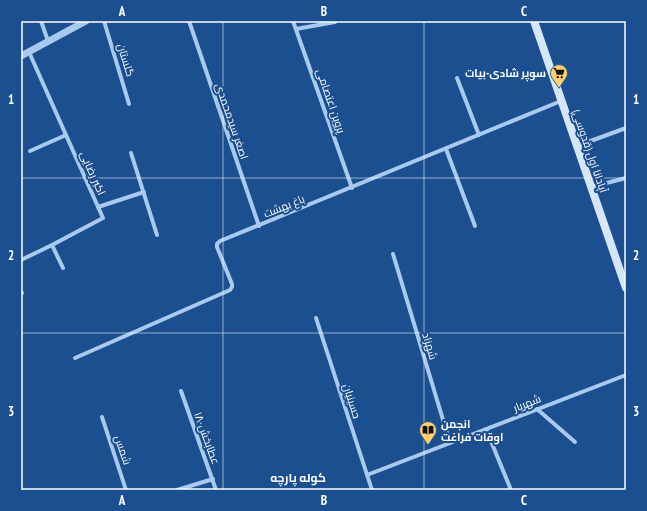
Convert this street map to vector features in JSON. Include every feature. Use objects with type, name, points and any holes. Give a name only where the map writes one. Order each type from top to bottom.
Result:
[{"type":"main road","name":"آپادانا اول (قدوسی)","points":[[534,21],[626,288]]},
{"type":"street","points":[[42,21],[48,41]]},
{"type":"street","points":[[21,56],[86,21]]},
{"type":"street","name":"گلستان","points":[[104,21],[129,104]]},
{"type":"street","name":"اصغر سیدمحمدی","points":[[189,21],[259,226]]},
{"type":"street","name":"پروین اعتصامی","points":[[294,21],[352,188]]},
{"type":"street","points":[[296,29],[335,22]]},
{"type":"street","name":"اکبر رضایی","points":[[21,260],[102,219],[103,217],[29,52]]},
{"type":"street","points":[[456,78],[479,135]]},
{"type":"street","name":"باغ بهشت","points":[[75,358],[230,290],[232,284],[217,247],[217,244],[220,241],[561,101]]},
{"type":"street","points":[[577,146],[626,128]]},
{"type":"street","points":[[30,152],[66,135]]},
{"type":"street","points":[[446,149],[475,226]]},
{"type":"street","points":[[131,153],[157,235]]},
{"type":"street","points":[[591,187],[626,178]]},
{"type":"street","points":[[98,207],[144,192]]},
{"type":"street","points":[[52,245],[63,268]]},
{"type":"street","name":"شهزاد","points":[[393,254],[450,443]]},
{"type":"street","name":"حسینیان","points":[[316,318],[372,490]]},
{"type":"street","name":"شهریار","points":[[367,475],[626,374]]},
{"type":"street","name":"۱۸-عطابخش","points":[[181,391],[216,490]]},
{"type":"street","points":[[537,409],[575,442]]},
{"type":"street","name":"شمس","points":[[102,417],[126,490]]},
{"type":"street","points":[[486,429],[511,490]]},
{"type":"street","points":[[177,490],[213,480]]},
{"type":"place","name":"سوپر شادی-بیات","points":[[559,88]]},
{"type":"place","name":"انجمن اوقات فراغت","points":[[428,445]]},
{"type":"district","name":"کوله پارچه","points":[[298,478]]}]
